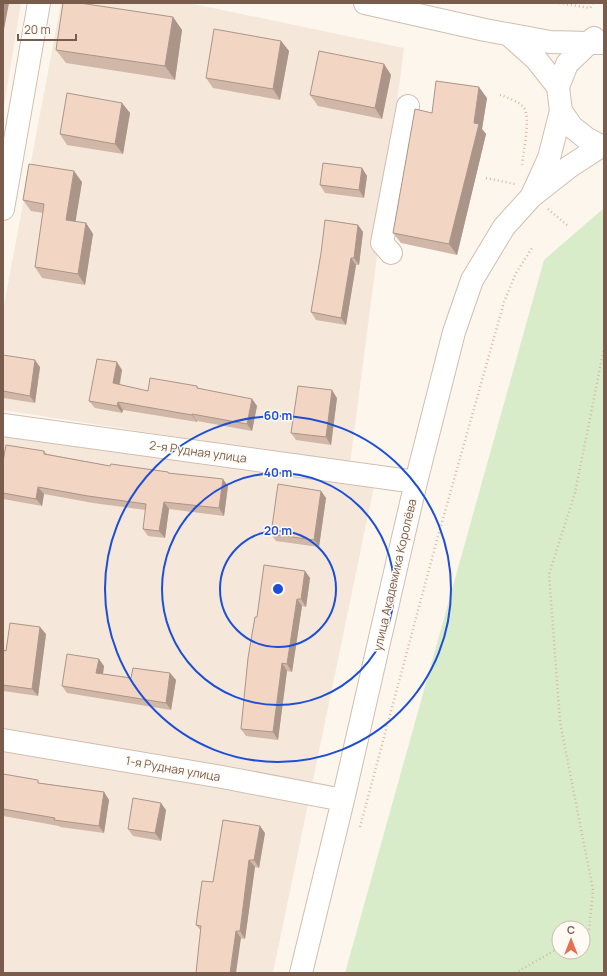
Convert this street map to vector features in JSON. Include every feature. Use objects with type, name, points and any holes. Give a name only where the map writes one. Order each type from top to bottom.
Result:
[{"type":"street","points":[[3,208],[39,3]]},
{"type":"street","points":[[365,3],[509,35],[550,42],[599,38]]},
{"type":"street","points":[[509,35],[536,58],[558,87],[562,111],[572,127],[586,138],[602,146]]},
{"type":"street","points":[[558,87],[567,64],[599,38]]},
{"type":"street","points":[[391,254],[382,242],[408,106]]},
{"type":"street","points":[[533,196],[549,158],[562,111]]},
{"type":"street","points":[[533,196],[569,167],[602,146]]},
{"type":"street","name":"улица Академика Королёва","points":[[301,973],[343,800],[416,482],[454,332],[472,280],[504,227],[533,196]]},
{"type":"street","name":"2-я Рудная улица","points":[[3,425],[416,482]]},
{"type":"street","name":"1-я Рудная улица","points":[[3,740],[222,777],[343,800]]},
{"type":"path","points":[[558,3],[590,8],[593,3]]},
{"type":"path","points":[[500,95],[514,100],[524,108],[528,119],[521,170]]},
{"type":"path","points":[[486,178],[533,196],[568,226]]},
{"type":"path","points":[[358,831],[504,302],[516,273],[532,248]]},
{"type":"path","points":[[590,920],[593,890],[560,722],[549,574],[575,493],[604,351]]},
{"type":"path","points":[[515,973],[551,953]]},
{"type":"shaded area","points":[[3,3],[21,3],[3,112]]},
{"type":"shaded area","points":[[61,3],[189,3],[404,48],[350,464],[3,410],[3,310]]},
{"type":"shaded area","points":[[3,436],[374,486],[273,973],[3,973]]},
{"type":"green space","points":[[604,208],[604,973],[345,973],[544,260]]},
{"type":"building","points":[[63,3],[80,3],[173,17],[165,66],[56,50]]},
{"type":"building","points":[[214,29],[281,41],[273,89],[206,78]]},
{"type":"building","points":[[319,51],[384,64],[375,108],[310,95]]},
{"type":"building","points":[[436,81],[479,87],[474,123],[479,124],[449,244],[393,233],[415,109],[432,113]]},
{"type":"building","points":[[67,93],[122,103],[115,144],[60,134]]},
{"type":"building","points":[[323,163],[362,168],[359,190],[320,185]]},
{"type":"building","points":[[29,164],[74,171],[66,220],[86,223],[78,274],[35,267],[44,204],[23,200]]},
{"type":"building","points":[[325,220],[358,225],[354,258],[351,258],[341,318],[311,312]]},
{"type":"building","points":[[3,355],[35,360],[30,396],[3,391]]},
{"type":"building","points":[[97,359],[117,362],[113,383],[148,391],[150,378],[197,386],[197,388],[252,399],[247,424],[118,402],[117,406],[89,401]]},
{"type":"building","points":[[298,386],[332,390],[326,437],[291,433]]},
{"type":"building","points":[[6,445],[44,451],[44,454],[110,466],[111,464],[168,473],[223,479],[219,508],[164,502],[159,531],[143,529],[146,504],[38,487],[36,499],[3,493],[3,461]]},
{"type":"building","points":[[278,484],[321,491],[314,540],[271,534]]},
{"type":"building","points":[[264,565],[305,571],[301,599],[297,599],[287,664],[282,663],[273,732],[241,729],[248,658],[255,617],[257,617]]},
{"type":"building","points":[[10,623],[40,627],[32,689],[3,685],[3,650],[6,651]]},
{"type":"building","points":[[67,654],[99,659],[96,673],[131,678],[133,668],[170,673],[166,703],[62,686]]},
{"type":"building","points":[[3,774],[38,780],[38,783],[104,792],[99,826],[54,820],[55,818],[3,809]]},
{"type":"building","points":[[133,798],[161,803],[155,833],[128,829]]},
{"type":"building","points":[[223,820],[260,826],[254,860],[249,860],[240,931],[236,931],[230,973],[196,973],[201,926],[196,925],[202,881],[213,882]]}]
